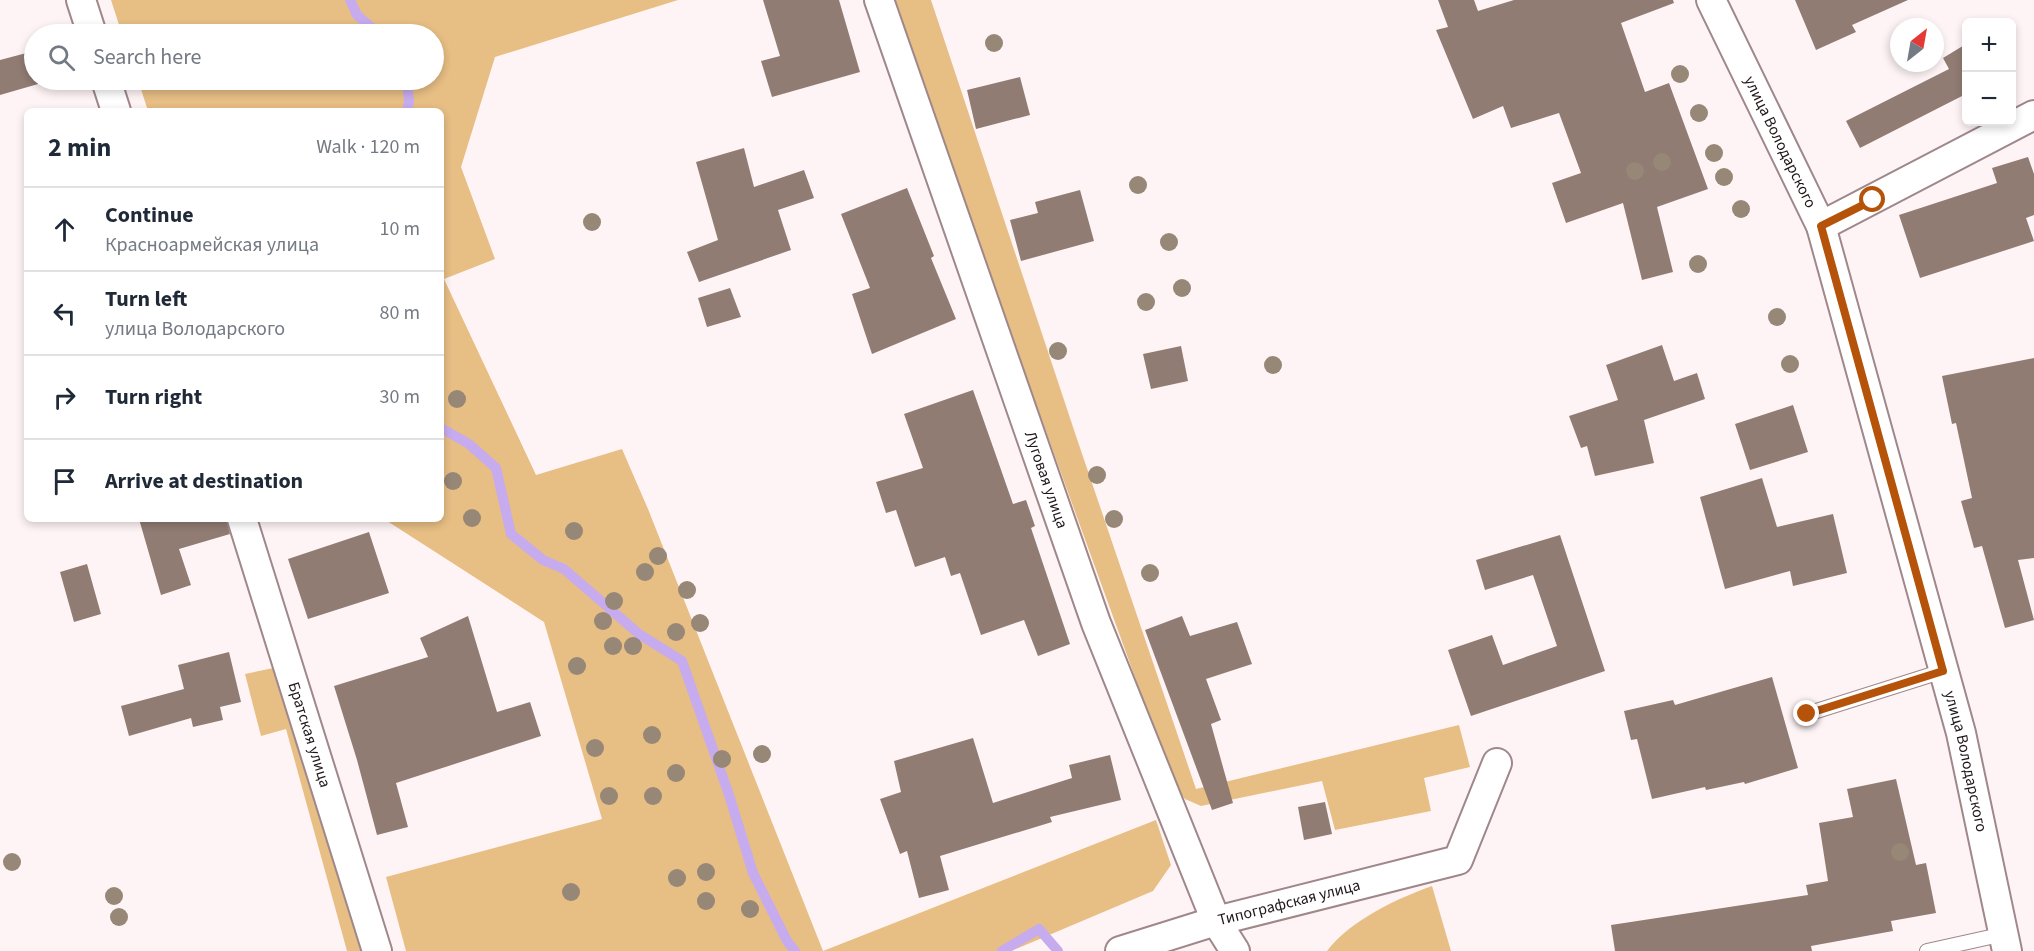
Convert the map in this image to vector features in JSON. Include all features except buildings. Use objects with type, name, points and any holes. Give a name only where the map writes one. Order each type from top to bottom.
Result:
[{"type":"street","points":[[81,0],[89,24]]},
{"type":"street","name":"Луговая улица","points":[[879,0],[1096,623],[1216,921],[1235,951]]},
{"type":"street","name":"улица Володарского","points":[[1712,0],[1821,226],[1961,733],[2006,942]]},
{"type":"street","points":[[109,90],[115,108]]},
{"type":"street","points":[[1821,226],[2034,115]]},
{"type":"street","name":"Братская улица","points":[[243,522],[377,951]]},
{"type":"street","name":"Типографская улица","points":[[1120,951],[1216,921],[1458,860],[1497,763]]},
{"type":"lane","points":[[1807,714],[1943,671]]},
{"type":"lane","points":[[1927,951],[2006,942]]},
{"type":"shaded area","points":[[111,0],[678,0],[495,57],[461,167],[495,259],[444,279],[444,108],[147,108],[141,90],[444,90],[444,24],[119,24]]},
{"type":"shaded area","points":[[894,0],[931,0],[1196,789],[1459,725],[1470,767],[1424,778],[1431,811],[1335,830],[1322,781],[1201,806],[1185,799],[1174,785],[1027,379]]},
{"type":"shaded area","points":[[444,279],[536,475],[622,449],[648,509],[823,951],[406,951],[386,877],[602,819],[544,622],[389,522],[444,522]]},
{"type":"shaded area","points":[[283,666],[362,951],[347,951],[286,729],[261,736],[245,674]]},
{"type":"shaded area","points":[[1156,820],[1171,865],[1153,891],[1011,951],[823,951]]},
{"type":"shaded area","points":[[1432,886],[1451,951],[1327,951],[1361,920],[1389,904]]},
{"type":"waterway","points":[[350,0],[357,15],[367,24]]},
{"type":"waterway","points":[[408,90],[408,108]]},
{"type":"waterway","points":[[444,430],[469,444],[496,468],[511,534],[543,560],[564,569],[639,634],[682,661],[729,795],[753,873],[787,941],[795,951]]},
{"type":"waterway","points":[[1002,951],[1039,929],[1058,951]]},
{"type":"route","points":[[1807,714],[1943,671],[1821,226],[1873,200]]}]
